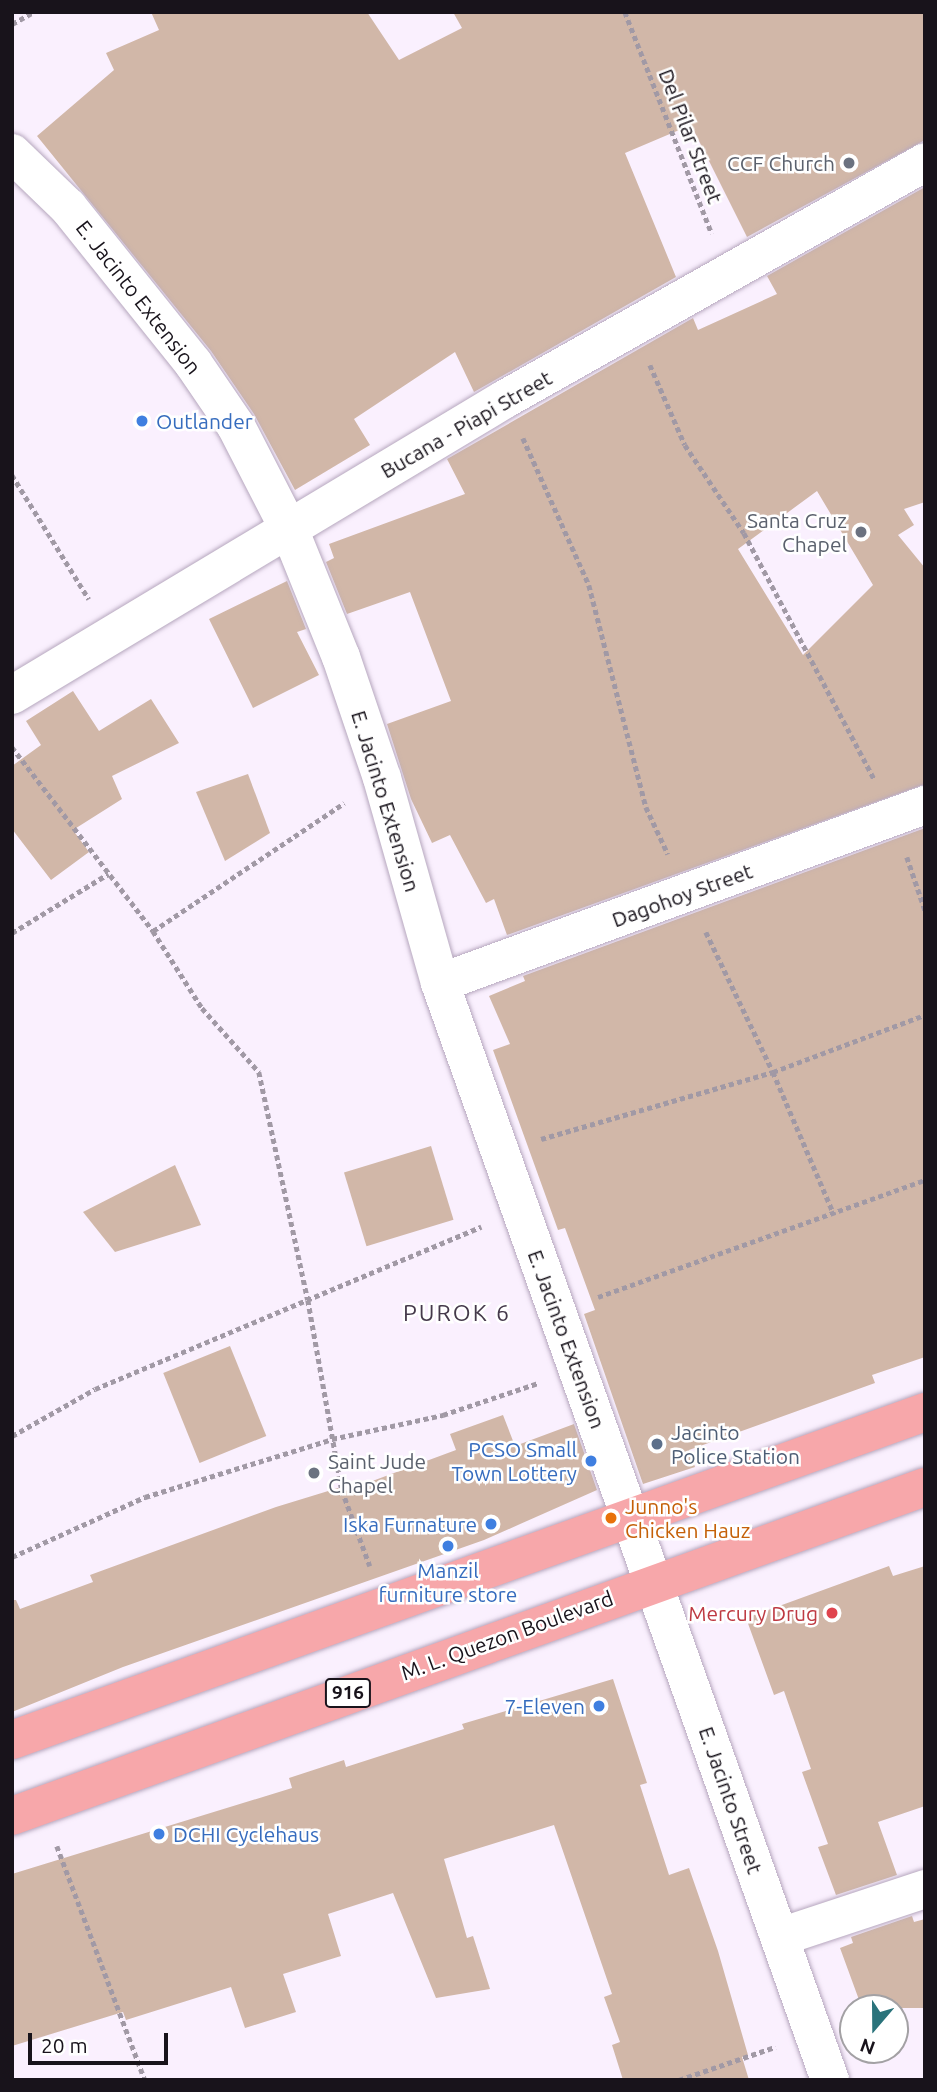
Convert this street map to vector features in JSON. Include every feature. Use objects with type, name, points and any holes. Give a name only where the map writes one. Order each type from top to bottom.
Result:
[{"type":"main road","points":[[12,1740],[385,1605],[631,1520],[925,1412]]},
{"type":"main road","name":"M. L. Quezon Boulevard","points":[[27,1811],[654,1581],[925,1487]]},
{"type":"street","name":"E. Jacinto Extension","points":[[12,153],[68,207],[193,363],[236,426],[290,531],[341,657],[382,778],[440,984],[631,1520]]},
{"type":"street","name":"Bucana - Piapi Street","points":[[12,695],[290,531],[505,399],[727,270],[925,162]]},
{"type":"street","name":"Dagohoy Street","points":[[440,984],[909,811]]},
{"type":"street","name":"E. Jacinto Street","points":[[631,1520],[830,2080]]},
{"type":"street","points":[[780,1937],[925,1889]]},
{"type":"path","points":[[12,24],[34,12]]},
{"type":"path","name":"Del Pilar Street","points":[[625,12],[727,270]]},
{"type":"path","points":[[633,327],[685,445],[744,533],[909,811],[925,910]]},
{"type":"path","points":[[505,399],[589,585],[646,807],[773,1072],[834,1214]]},
{"type":"path","points":[[12,475],[111,635]]},
{"type":"path","points":[[12,747],[153,931],[202,1008],[259,1072],[308,1300],[342,1490],[385,1605]]},
{"type":"path","points":[[153,931],[382,778]]},
{"type":"path","points":[[12,933],[108,874]]},
{"type":"path","points":[[500,1151],[773,1072],[925,1015]]},
{"type":"path","points":[[557,1311],[925,1180]]},
{"type":"path","points":[[12,1436],[95,1389],[521,1211]]},
{"type":"path","points":[[12,1558],[145,1497],[332,1439],[443,1415],[578,1369]]},
{"type":"path","points":[[27,1811],[145,2080]]},
{"type":"path","points":[[679,2080],[814,2034]]},
{"type":"building","points":[[151,12],[367,12],[399,60],[462,28],[453,12],[925,12],[925,140],[747,237],[691,125],[625,153],[676,277],[474,392],[455,352],[354,419],[370,445],[295,490],[254,414],[211,351],[37,136],[114,70],[106,53],[159,30]]},
{"type":"building","points":[[925,187],[925,502],[904,509],[914,525],[898,535],[925,568],[925,784],[507,935],[494,899],[486,903],[450,835],[432,843],[411,799],[387,724],[451,701],[410,592],[347,614],[326,562],[334,558],[329,544],[465,494],[447,459],[693,318],[698,330],[777,294],[767,276]],"holes":[[[817,491],[873,585],[803,655],[738,549]]]},
{"type":"building","points":[[287,581],[306,629],[297,632],[319,675],[253,708],[209,619]]},
{"type":"building","points":[[73,691],[99,731],[151,699],[179,743],[112,776],[122,799],[73,830],[89,852],[51,880],[12,829],[12,766],[41,745],[26,721]]},
{"type":"building","points":[[248,774],[270,833],[225,861],[196,792]]},
{"type":"building","points":[[925,828],[925,1357],[872,1375],[875,1383],[689,1450],[695,1467],[643,1484],[584,1314],[595,1310],[565,1228],[558,1230],[493,1050],[510,1044],[489,996],[525,981],[523,976]]},
{"type":"building","points":[[431,1146],[454,1220],[366,1246],[344,1173]]},
{"type":"building","points":[[175,1165],[201,1225],[115,1252],[83,1212]]},
{"type":"building","points":[[230,1346],[266,1436],[200,1463],[163,1373]]},
{"type":"building","points":[[503,1415],[515,1446],[574,1424],[597,1490],[484,1540],[123,1667],[12,1712],[12,1600],[16,1600],[20,1609],[93,1582],[90,1575],[276,1507],[338,1488],[340,1493],[456,1450],[450,1434]]},
{"type":"building","points":[[889,1566],[893,1576],[925,1566],[925,1806],[878,1822],[897,1875],[836,1895],[818,1847],[828,1844],[802,1772],[811,1769],[784,1691],[774,1695],[746,1618]]},
{"type":"building","points":[[613,1679],[647,1783],[640,1785],[669,1875],[689,1868],[718,1951],[748,2055],[742,2057],[749,2080],[623,2080],[612,2045],[620,2042],[604,1997],[612,1994],[554,1825],[444,1859],[467,1938],[473,1936],[490,1989],[436,1998],[393,1893],[328,1914],[341,1956],[283,1974],[296,2012],[245,2028],[231,1987],[126,2020],[123,2012],[12,2046],[12,1874],[292,1788],[289,1778],[344,1760],[346,1767],[464,1729],[462,1724]]},
{"type":"building","points":[[912,1916],[914,1922],[925,1919],[925,2008],[909,2008],[909,1994],[857,1994],[840,1948],[853,1943],[851,1937]]},
{"type":"place","name":"CCF Church","points":[[849,163]]},
{"type":"place","name":"Outlander","points":[[142,421]]},
{"type":"place","name":"Santa Cruz Chapel","points":[[861,532]]},
{"type":"place","name":"Jacinto Police Station","points":[[657,1444]]},
{"type":"place","name":"PCSO Small Town Lottery","points":[[591,1461]]},
{"type":"place","name":"Saint Jude Chapel","points":[[314,1473]]},
{"type":"place","name":"Junno's Chicken Hauz","points":[[611,1518]]},
{"type":"place","name":"Iska Furnature","points":[[491,1524]]},
{"type":"place","name":"Manzil furniture store","points":[[448,1546]]},
{"type":"place","name":"Mercury Drug","points":[[832,1613]]},
{"type":"place","name":"7-Eleven","points":[[599,1706]]},
{"type":"place","name":"DCHI Cyclehaus","points":[[159,1834]]},
{"type":"district","name":"PUROK 6","points":[[457,1313]]}]
